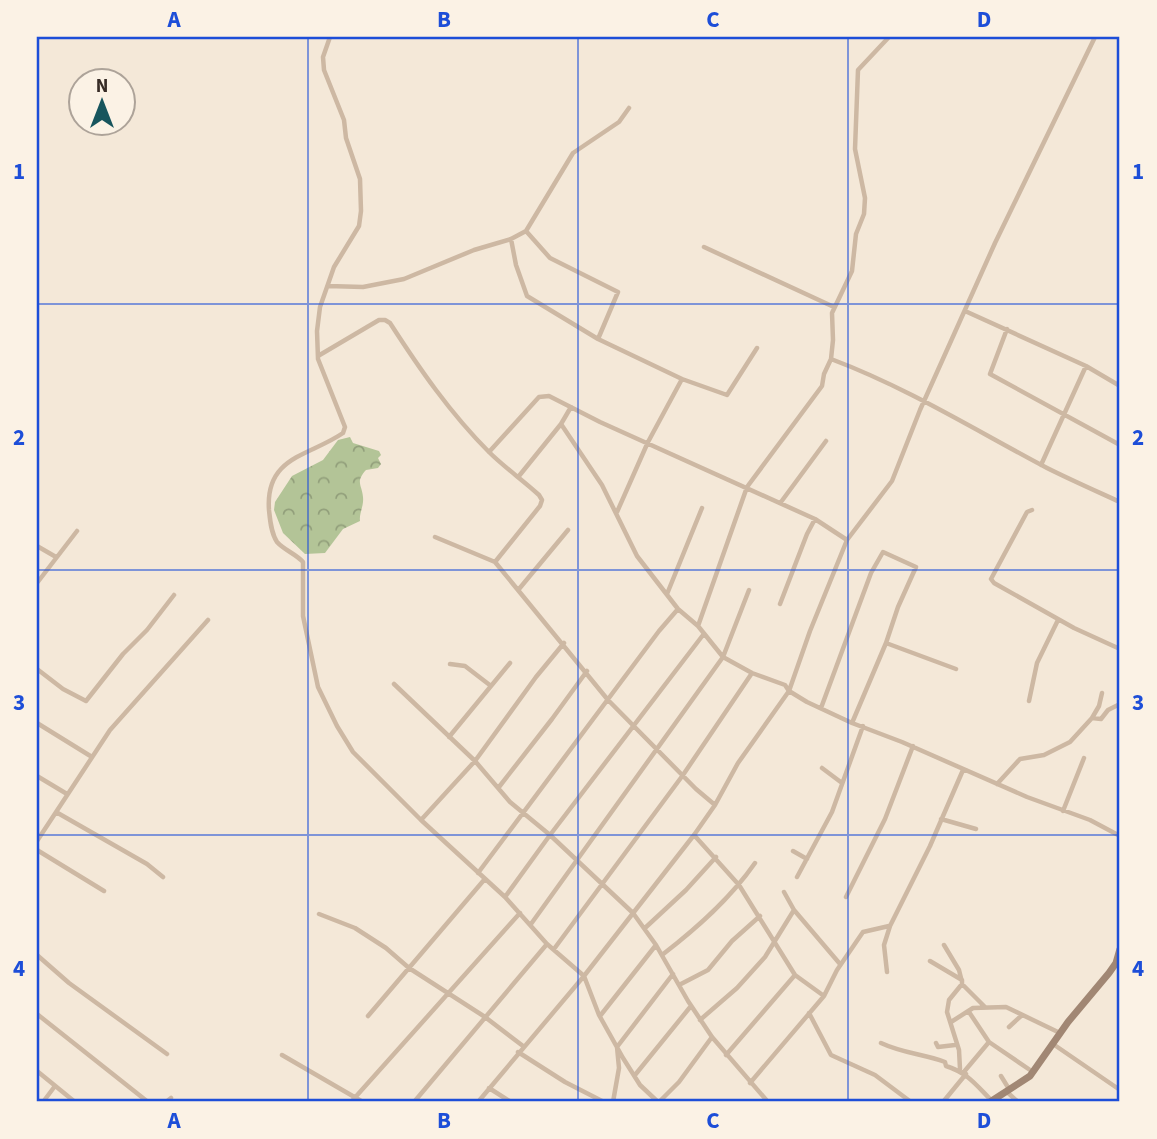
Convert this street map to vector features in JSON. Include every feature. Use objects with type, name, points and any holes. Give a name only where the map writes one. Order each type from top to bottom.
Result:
[{"type":"street","points":[[330,37],[324,57],[324,70],[344,120],[346,138],[360,179],[359,226],[334,267],[320,306],[317,331],[318,356],[344,422],[343,433],[288,461],[270,489],[270,521],[278,542],[303,562],[303,616],[318,687],[353,752],[421,820],[505,897],[547,944],[584,976],[600,1016],[617,1047],[647,1091],[659,1102],[679,1082],[712,1037]]},
{"type":"street","points":[[698,626],[747,487],[822,386],[831,359],[832,313],[852,271],[856,234],[864,214],[865,198],[855,149],[858,70],[889,37]]},
{"type":"street","points":[[478,1102],[584,976],[694,835],[715,805],[738,762],[789,691],[847,540],[892,481],[995,243],[1095,37]]},
{"type":"street","points":[[328,286],[363,287],[404,279],[526,231],[573,153],[619,121],[629,108]]},
{"type":"street","points":[[526,231],[550,257],[618,292],[598,339]]},
{"type":"street","points":[[510,239],[527,296],[598,339],[682,379],[727,395],[757,348]]},
{"type":"street","points":[[704,247],[834,307]]},
{"type":"street","points":[[965,311],[1086,366],[1120,386]]},
{"type":"street","points":[[318,356],[379,320],[390,323],[422,373],[450,408],[489,452],[539,495],[542,500],[540,506],[495,562]]},
{"type":"street","points":[[1007,328],[990,374],[1120,445]]},
{"type":"street","points":[[831,359],[871,374],[925,400],[1041,464],[1120,502]]},
{"type":"street","points":[[1041,464],[1086,366]]},
{"type":"street","points":[[617,512],[648,442],[682,379]]},
{"type":"street","points":[[489,452],[539,397],[550,396],[781,502],[815,519],[847,540]]},
{"type":"street","points":[[519,476],[561,424],[571,407]]},
{"type":"street","points":[[561,424],[602,485],[637,556],[678,609],[698,626],[723,657],[752,673],[785,685],[789,691],[852,723],[1090,820],[1120,836]]},
{"type":"street","points":[[781,502],[826,440]]},
{"type":"street","points":[[667,594],[702,508]]},
{"type":"street","points":[[1032,510],[1027,512],[991,579],[1058,620],[1120,649]]},
{"type":"street","points":[[780,604],[815,519]]},
{"type":"street","points":[[519,590],[568,530]]},
{"type":"street","points":[[37,583],[77,531]]},
{"type":"street","points":[[435,537],[495,562],[587,671],[608,700],[715,805]]},
{"type":"street","points":[[37,546],[56,557]]},
{"type":"street","points":[[821,708],[871,573],[883,552],[915,567],[898,607],[887,643],[852,723]]},
{"type":"street","points":[[531,923],[723,657],[749,590]]},
{"type":"street","points":[[37,669],[86,701],[174,595]]},
{"type":"street","points":[[478,873],[678,609]]},
{"type":"street","points":[[37,841],[39,832],[56,812],[110,730],[208,620]]},
{"type":"street","points":[[1029,701],[1037,663],[1058,620]]},
{"type":"street","points":[[505,897],[703,635]]},
{"type":"street","points":[[421,820],[475,761],[564,643]]},
{"type":"street","points":[[887,643],[956,669]]},
{"type":"street","points":[[449,737],[510,663]]},
{"type":"street","points":[[450,664],[466,666],[491,686]]},
{"type":"street","points":[[498,788],[587,671]]},
{"type":"street","points":[[554,949],[683,775],[752,673]]},
{"type":"street","points":[[394,684],[475,761],[523,812],[633,913],[656,945],[712,1037],[768,1102]]},
{"type":"street","points":[[997,784],[1020,759],[1044,755],[1070,742],[1092,718],[1102,693]]},
{"type":"street","points":[[1092,718],[1101,719],[1108,710],[1120,704]]},
{"type":"street","points":[[37,723],[92,757]]},
{"type":"street","points":[[797,877],[832,812],[863,726]]},
{"type":"street","points":[[846,898],[885,819],[913,746]]},
{"type":"street","points":[[1063,811],[1084,758]]},
{"type":"street","points":[[822,768],[842,783]]},
{"type":"street","points":[[887,972],[884,945],[890,926],[900,911],[963,770]]},
{"type":"street","points":[[37,776],[67,794]]},
{"type":"street","points":[[56,812],[139,859],[163,877]]},
{"type":"street","points":[[941,819],[976,829]]},
{"type":"street","points":[[694,835],[739,885],[795,975],[824,996]]},
{"type":"street","points":[[37,850],[104,891]]},
{"type":"street","points":[[793,851],[807,859]]},
{"type":"street","points":[[645,928],[686,890],[716,857]]},
{"type":"street","points":[[662,955],[685,937],[739,885],[755,863]]},
{"type":"street","points":[[368,1016],[484,880]]},
{"type":"street","points":[[784,892],[794,909],[840,964]]},
{"type":"street","points":[[700,1020],[737,988],[765,957],[794,909]]},
{"type":"street","points":[[353,1100],[520,913]]},
{"type":"street","points":[[320,914],[355,928],[386,948],[409,968],[485,1017],[523,1046]]},
{"type":"street","points":[[679,985],[708,970],[732,942],[760,916]]},
{"type":"street","points":[[750,1083],[824,996],[840,964],[863,932],[890,926]]},
{"type":"street","points":[[414,1102],[547,944]]},
{"type":"street","points":[[600,1016],[656,945]]},
{"type":"street","points":[[944,945],[959,970],[962,982],[949,1000],[947,1012],[963,1072]]},
{"type":"street","points":[[881,1043],[901,1053],[925,1055],[963,1072],[991,1102],[1024,1082],[1033,1072],[1109,974],[1120,949]]},
{"type":"street","points":[[37,956],[69,983],[167,1054]]},
{"type":"street","points":[[930,961],[962,982],[984,1007]]},
{"type":"street","points":[[613,1102],[619,1068],[617,1047],[673,974]]},
{"type":"street","points":[[726,1055],[795,975]]},
{"type":"street","points":[[635,1075],[691,1006]]},
{"type":"street","points":[[951,1021],[973,1008],[1006,1007],[1060,1034]]},
{"type":"street","points":[[969,1012],[989,1042],[1033,1072]]},
{"type":"street","points":[[809,1013],[831,1055],[875,1075],[911,1102]]},
{"type":"street","points":[[37,1014],[148,1102]]},
{"type":"street","points":[[1009,1027],[1022,1015]]},
{"type":"street","points":[[936,1042],[938,1048],[955,1045]]},
{"type":"street","points":[[943,1102],[963,1072],[989,1042]]},
{"type":"street","points":[[1053,1044],[1120,1090]]},
{"type":"street","points":[[518,1052],[565,1082],[604,1102]]},
{"type":"street","points":[[282,1055],[353,1100],[363,1102]]},
{"type":"street","points":[[37,1071],[75,1102]]},
{"type":"street","points":[[1001,1076],[1007,1090],[1018,1102]]},
{"type":"street","points":[[43,1102],[55,1086]]},
{"type":"street","points":[[489,1088],[512,1102]]},
{"type":"street","points":[[647,1091],[647,1102]]},
{"type":"street","points":[[166,1102],[171,1098]]},
{"type":"green space","points":[[350,437],[353,443],[379,451],[381,455],[378,458],[381,464],[378,468],[366,470],[361,478],[363,500],[360,521],[343,529],[325,553],[305,554],[283,533],[274,510],[275,502],[292,476],[323,460],[338,440]]}]
